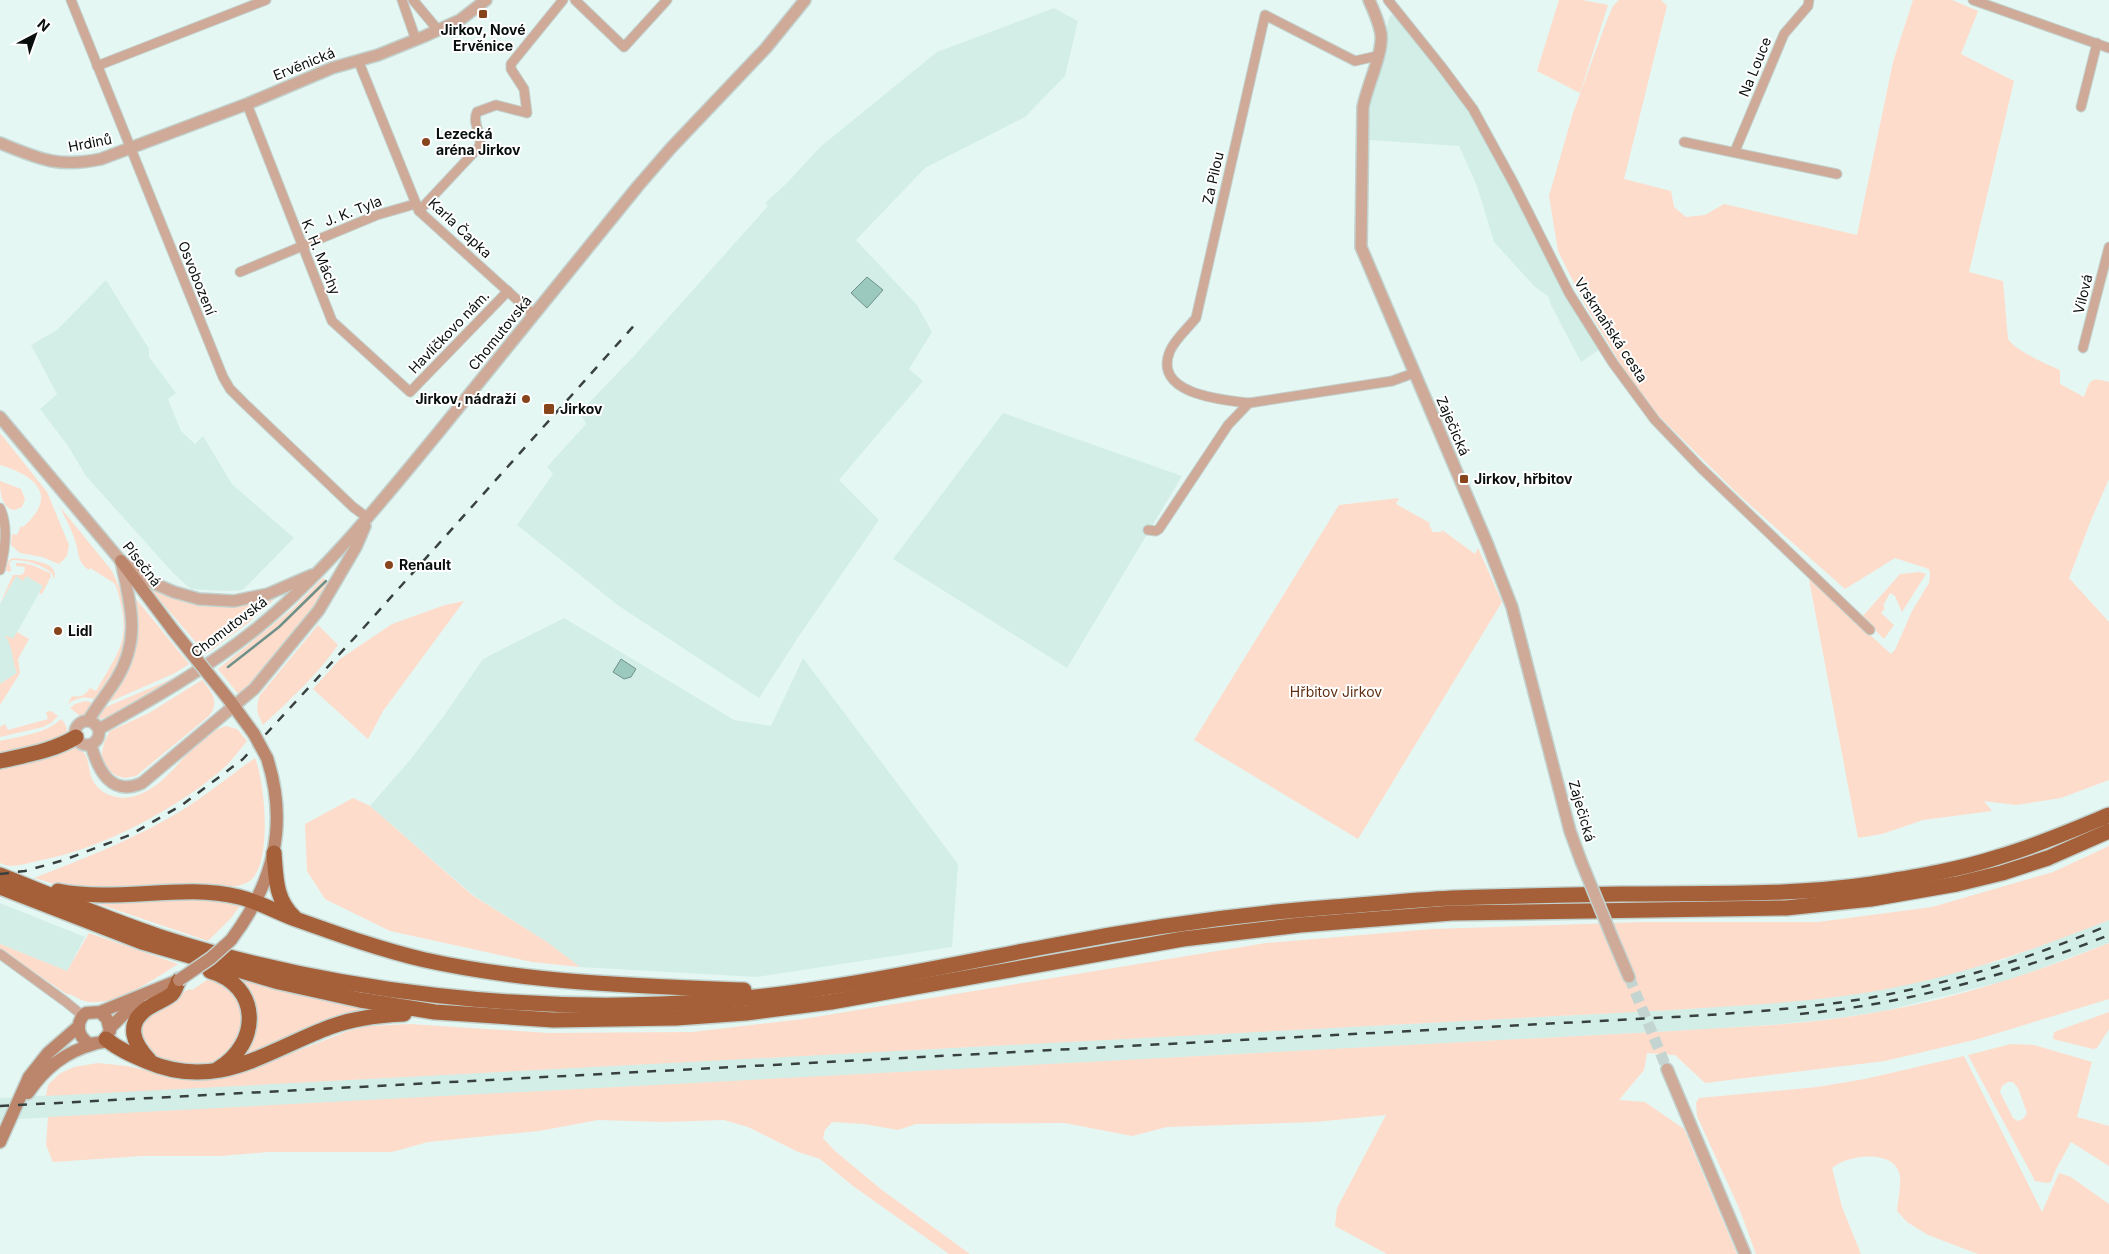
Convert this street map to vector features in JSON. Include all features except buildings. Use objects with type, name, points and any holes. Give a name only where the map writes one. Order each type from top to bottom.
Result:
[{"type":"highway","points":[[0,761],[49,749],[64,744],[76,737]]},
{"type":"highway","points":[[11,887],[160,936],[235,958],[364,985],[450,997],[511,1002],[614,1004],[716,1001],[836,986],[1071,942],[1179,925],[1298,910],[1450,898],[1784,892],[1870,884],[1997,858],[2041,843],[2109,815]]},
{"type":"highway","points":[[142,942],[279,982],[360,1000],[434,1012],[553,1020],[676,1018],[746,1013],[849,998],[1183,939],[1300,925],[1452,913],[1786,908],[1871,899],[1957,884],[2002,873],[2048,858],[2109,832]]},
{"type":"highway","points":[[274,853],[276,884],[281,900],[296,920]]},
{"type":"highway","points":[[0,874],[11,887],[142,942],[185,963],[224,975],[234,983],[242,993],[250,1015],[246,1038],[232,1059],[216,1071]]},
{"type":"highway","points":[[11,887],[92,896],[210,893],[238,897],[256,902],[296,920],[425,960],[526,976],[744,990],[836,986]]},
{"type":"highway","points":[[152,1064],[135,1042],[136,1022],[147,1008],[173,993],[178,980]]},
{"type":"highway","points":[[104,1037],[123,1050],[152,1064],[178,1072],[205,1073],[254,1061],[330,1027],[360,1018],[382,1014],[434,1012]]},
{"type":"main road","name":"Písečná","points":[[121,561],[254,734],[267,758],[277,807],[277,837],[274,853],[256,902],[231,940],[211,958],[164,987]]},
{"type":"main road","points":[[10,1120],[36,1082],[54,1064],[74,1050],[104,1037],[126,1012],[164,987]]},
{"type":"main road","points":[[0,1142],[25,1085],[35,1068],[81,1021],[91,1012],[100,1012],[164,987]]},
{"type":"main road","points":[[100,1012],[107,1018],[104,1037]]},
{"type":"main road","points":[[81,1021],[82,1038],[104,1037]]},
{"type":"street","name":"Osvobození","points":[[70,0],[223,377],[230,389],[353,507],[368,518]]},
{"type":"street","points":[[97,66],[266,0]]},
{"type":"street","points":[[402,0],[416,40]]},
{"type":"street","points":[[413,0],[438,30]]},
{"type":"street","name":"Ervěnická","points":[[130,150],[332,68],[378,55],[416,40],[460,20],[486,0]]},
{"type":"street","points":[[417,208],[478,147],[480,140],[474,118],[476,112],[496,105],[527,113],[524,89],[511,69],[511,64],[564,0]]},
{"type":"street","points":[[575,0],[624,47],[667,0]]},
{"type":"street","name":"Chomutovská","points":[[99,729],[182,681],[237,643],[279,609],[318,572],[368,518],[671,148],[766,48],[805,0]]},
{"type":"street","name":"Zaječická","points":[[1369,0],[1377,17],[1381,34],[1363,107],[1361,247],[1487,543],[1512,607],[1570,831],[1629,977]]},
{"type":"street","name":"Vrskmaňská cesta","points":[[1388,0],[1473,109],[1514,184],[1568,293],[1613,363],[1655,420],[1870,630]]},
{"type":"street","name":"Na Louce","points":[[1735,151],[1784,34],[1808,6],[1809,0]]},
{"type":"street","points":[[1973,0],[2109,48]]},
{"type":"street","name":"Za Pilou","points":[[1249,403],[1227,401],[1180,387],[1170,376],[1167,369],[1170,349],[1196,318],[1265,15],[1355,61],[1377,56]]},
{"type":"street","points":[[2081,108],[2097,44]]},
{"type":"street","name":"Karla Čapka","points":[[358,60],[417,208],[534,315]]},
{"type":"street","name":"K. H. Máchy","points":[[246,104],[332,321],[410,392]]},
{"type":"street","points":[[1684,142],[1735,151],[1837,174]]},
{"type":"street","name":"Hrdinů","points":[[0,143],[36,158],[69,164],[101,159],[130,150]]},
{"type":"street","name":"J. K. Tyla","points":[[240,272],[377,215],[417,208]]},
{"type":"street","name":"Vilová","points":[[2083,348],[2109,248]]},
{"type":"street","name":"Havlíčkovo nám.","points":[[410,392],[508,291]]},
{"type":"street","points":[[1148,530],[1156,531],[1159,529],[1228,425],[1249,403],[1392,381],[1414,373]]},
{"type":"street","name":"Písečná","points":[[0,418],[121,561]]},
{"type":"street","points":[[0,508],[5,527],[4,552],[0,570]]},
{"type":"street","points":[[91,745],[98,768],[107,778],[116,784],[131,787],[142,783],[232,704],[254,689],[319,610],[356,547],[368,518]]},
{"type":"street","points":[[121,561],[144,578],[162,588],[186,596],[213,601],[234,601],[256,597],[318,572]]},
{"type":"street","points":[[88,721],[98,703],[120,673],[131,645],[132,611],[121,561]]},
{"type":"street","points":[[88,721],[95,723],[99,729],[99,737],[91,745],[84,745],[76,737],[78,725],[88,721]]},
{"type":"street","points":[[0,954],[66,1002],[81,1021]]},
{"type":"street","points":[[1667,1069],[1745,1254]]},
{"type":"shaded area","points":[[1054,8],[1078,21],[1065,76],[1025,117],[925,168],[856,240],[917,305],[932,332],[909,369],[923,381],[839,480],[879,520],[759,698],[619,606],[517,525],[553,474],[547,467],[586,424],[580,412],[634,356],[768,206],[765,203],[787,183],[820,147],[937,52]]},
{"type":"shaded area","points":[[1393,13],[1472,111],[1599,350],[1581,362],[1548,296],[1534,286],[1494,242],[1477,186],[1459,146],[1369,140],[1371,93],[1389,18]]},
{"type":"shaded area","points":[[867,277],[883,290],[867,308],[851,293]]},
{"type":"shaded area","points":[[106,280],[149,349],[149,357],[176,393],[168,399],[181,431],[195,444],[203,436],[232,484],[294,538],[243,590],[191,589],[174,574],[86,476],[68,446],[40,409],[57,394],[31,345],[57,330]]},
{"type":"shaded area","points":[[1003,413],[1182,476],[1067,668],[893,559]]},
{"type":"shaded area","points":[[16,576],[26,576],[43,586],[16,634],[15,658],[17,673],[0,684],[0,604]]},
{"type":"shaded area","points":[[564,618],[734,720],[771,726],[803,658],[958,864],[952,947],[757,977],[580,967],[547,942],[473,895],[370,806],[410,760],[443,717],[483,659]]},
{"type":"shaded area","points":[[621,659],[636,669],[631,677],[624,679],[613,672]]},
{"type":"shaded area","points":[[0,903],[85,937],[67,971],[0,944]]},
{"type":"shaded area","points":[[2109,920],[2109,943],[2009,980],[1884,1011],[1782,1024],[0,1120],[0,1098],[1672,1010],[1837,997],[1924,980],[2003,960]]},
{"type":"green space","points":[[1559,0],[1582,0],[1608,5],[1580,93],[1537,71]]},
{"type":"green space","points":[[1619,0],[1661,0],[1667,6],[1624,179],[1671,191],[1674,207],[1686,217],[1705,215],[1724,204],[1857,235],[1893,62],[1913,0],[1952,0],[1978,11],[1961,54],[2014,81],[1969,272],[2003,281],[2008,339],[2024,353],[2060,370],[2060,384],[2084,397],[2092,381],[2098,379],[2109,382],[2109,479],[2069,578],[2109,622],[2109,780],[2061,798],[2016,805],[1984,801],[1992,811],[1923,820],[1882,834],[1858,838],[1807,569],[1870,635],[1891,654],[1895,650],[1912,611],[1929,583],[1929,569],[1895,558],[1845,589],[1740,496],[1677,434],[1652,409],[1614,361],[1616,356],[1585,305],[1558,251],[1549,196],[1573,113],[1605,25],[1613,6]]},
{"type":"green space","points":[[0,433],[47,492],[69,545],[67,556],[59,564],[42,557],[20,553],[11,545],[12,534],[17,535],[21,526],[23,527],[34,516],[40,505],[41,496],[39,488],[33,481],[0,465]]},
{"type":"green space","points":[[0,481],[21,489],[25,499],[22,507],[14,510],[6,506],[2,498]]},
{"type":"green space","name":"Hřbitov Jirkov","points":[[1399,498],[1396,504],[1430,523],[1429,525],[1433,532],[1441,532],[1442,530],[1475,554],[1478,548],[1502,602],[1358,839],[1194,740],[1339,505]]},
{"type":"green space","points":[[60,507],[112,571],[126,602],[127,641],[117,671],[96,700],[81,698],[68,704],[72,696],[78,697],[90,688],[96,691],[118,652],[124,630],[121,604],[116,586],[82,564],[73,536]]},
{"type":"green space","points":[[13,558],[41,562],[53,568],[55,573],[54,579],[52,573],[47,570],[34,563],[23,561],[12,560],[9,563],[10,572],[4,570],[9,560]]},
{"type":"green space","points":[[16,563],[26,563],[50,573],[51,576],[42,594],[39,593],[43,586],[26,576],[23,581],[16,576],[0,604],[13,575],[24,573],[25,567],[16,566]]},
{"type":"green space","points":[[1920,572],[1926,574],[1902,612],[1895,596],[1890,593],[1883,606],[1885,608],[1881,613],[1894,625],[1884,639],[1862,617],[1900,574]]},
{"type":"green space","points":[[323,578],[329,583],[309,617],[239,695],[218,669],[292,609]]},
{"type":"green space","points":[[153,588],[185,601],[215,606],[246,604],[279,595],[248,623],[206,654],[151,590]]},
{"type":"green space","points":[[137,600],[189,664],[175,673],[107,703],[103,703],[137,634],[138,624],[135,602]]},
{"type":"green space","points":[[464,601],[383,711],[368,739],[313,689],[340,659],[392,624],[445,605]]},
{"type":"green space","points":[[318,625],[338,645],[312,677],[263,725],[257,710],[260,695]]},
{"type":"green space","points":[[17,632],[29,639],[18,659],[20,673],[0,705],[0,684],[17,673],[10,645],[5,635],[13,639]]},
{"type":"green space","points":[[191,668],[112,716],[99,719],[96,716],[100,707],[106,707],[167,681]]},
{"type":"green space","points":[[202,680],[212,693],[214,702],[209,716],[136,776],[125,778],[117,776],[106,769],[101,757],[104,743],[110,731],[149,713]]},
{"type":"green space","points":[[85,701],[94,703],[84,716],[80,716],[70,708],[75,704]]},
{"type":"green space","points":[[51,711],[58,716],[51,723],[43,727],[0,737],[0,727],[5,724],[8,730],[48,719],[46,712]]},
{"type":"green space","points":[[61,719],[67,728],[65,735],[58,741],[33,749],[0,754],[0,741],[40,731]]},
{"type":"green space","points":[[226,726],[237,729],[247,741],[227,765],[208,781],[163,811],[138,825],[87,847],[18,865],[9,866],[0,863],[0,766],[71,747],[82,751],[85,755],[95,785],[105,793],[123,798],[135,796],[160,782],[202,740]]},
{"type":"green space","points":[[255,758],[262,784],[265,820],[264,838],[258,869],[248,882],[231,887],[71,889],[34,878],[102,851],[151,828],[190,805]]},
{"type":"green space","points":[[353,798],[370,806],[472,895],[547,942],[580,967],[532,962],[390,931],[325,899],[307,871],[305,824]]},
{"type":"green space","points":[[2109,846],[2109,920],[1975,968],[1906,985],[1835,997],[1672,1010],[46,1096],[48,1085],[59,1074],[74,1067],[98,1063],[127,1066],[185,1079],[203,1079],[249,1070],[348,1031],[368,1026],[410,1024],[549,1033],[692,1032],[803,1019],[1266,943],[1432,929],[1644,922],[1818,922],[1932,907],[2053,872]]},
{"type":"green space","points":[[196,898],[229,900],[229,903],[240,906],[208,941],[93,902],[94,901]]},
{"type":"green space","points":[[89,933],[178,964],[120,997],[108,1001],[95,1002],[84,1001],[68,995],[0,949],[0,944],[67,971]]},
{"type":"green space","points":[[2109,943],[2109,999],[1978,1039],[1885,1061],[1705,1083],[1675,1055],[1647,1053],[1644,1070],[1619,1100],[1645,1102],[1684,1129],[1737,1254],[1387,1254],[1335,1226],[1337,1208],[1386,1115],[1315,1122],[1167,1127],[1132,1136],[1065,1123],[916,1124],[898,1130],[864,1124],[832,1122],[825,1130],[823,1138],[835,1151],[882,1190],[970,1254],[949,1254],[853,1186],[820,1159],[798,1152],[748,1127],[724,1120],[663,1122],[598,1120],[539,1131],[428,1142],[392,1152],[269,1152],[220,1156],[142,1156],[53,1162],[46,1145],[48,1117],[1799,1023],[1875,1013],[1943,998],[2010,979]]},
{"type":"green space","points":[[213,976],[238,995],[245,1023],[227,1057],[207,1066],[174,1064],[151,1053],[140,1038],[142,1028],[151,1013],[157,1007],[189,989],[192,990]]},
{"type":"green space","points":[[242,980],[290,993],[375,1009],[242,1060],[250,1044],[247,989]]},
{"type":"green space","points":[[2109,1012],[2109,1029],[2097,1048],[2093,1049],[2053,1039],[2054,1032]]},
{"type":"green space","points":[[2011,1044],[2034,1045],[2092,1062],[2077,1117],[2109,1126],[2109,1166],[2071,1142],[2051,1182],[2035,1181],[1968,1055]],"holes":[[[2008,1082],[2013,1082],[2018,1088],[2027,1113],[2023,1119],[2018,1121],[2013,1118],[2000,1092],[2002,1086]]]},
{"type":"green space","points":[[1964,1056],[2042,1212],[2059,1173],[2071,1177],[2109,1204],[2109,1254],[1978,1254],[1928,1235],[1907,1222],[1897,1211],[1900,1176],[1896,1167],[1889,1161],[1880,1158],[1859,1157],[1839,1163],[1832,1168],[1842,1207],[1861,1254],[1756,1254],[1739,1208],[1697,1116],[1696,1103],[1699,1098],[1817,1087],[1865,1079]]},
{"type":"waterway","points":[[228,667],[279,627],[326,581]]},
{"type":"tunnel","points":[[1629,977],[1667,1069]]},
{"type":"railway","points":[[0,874],[25,871],[64,860],[130,835],[182,805],[243,759],[358,634],[639,320]]},
{"type":"railway","points":[[0,1106],[1755,1012],[1836,1003],[1906,991],[2009,963],[2109,925]]},
{"type":"railway","points":[[1800,1014],[1880,1003],[1958,986],[2034,963],[2109,935]]},
{"type":"place","name":"Jirkov, Nové Ervěnice","points":[[483,14]]},
{"type":"place","name":"Lezecká aréna Jirkov","points":[[426,142]]},
{"type":"place","name":"Jirkov, nádraží","points":[[526,399]]},
{"type":"place","name":"Jirkov","points":[[549,409]]},
{"type":"place","name":"Jirkov, hřbitov","points":[[1464,479]]},
{"type":"place","name":"Renault","points":[[389,565]]},
{"type":"place","name":"Lidl","points":[[58,631]]}]
